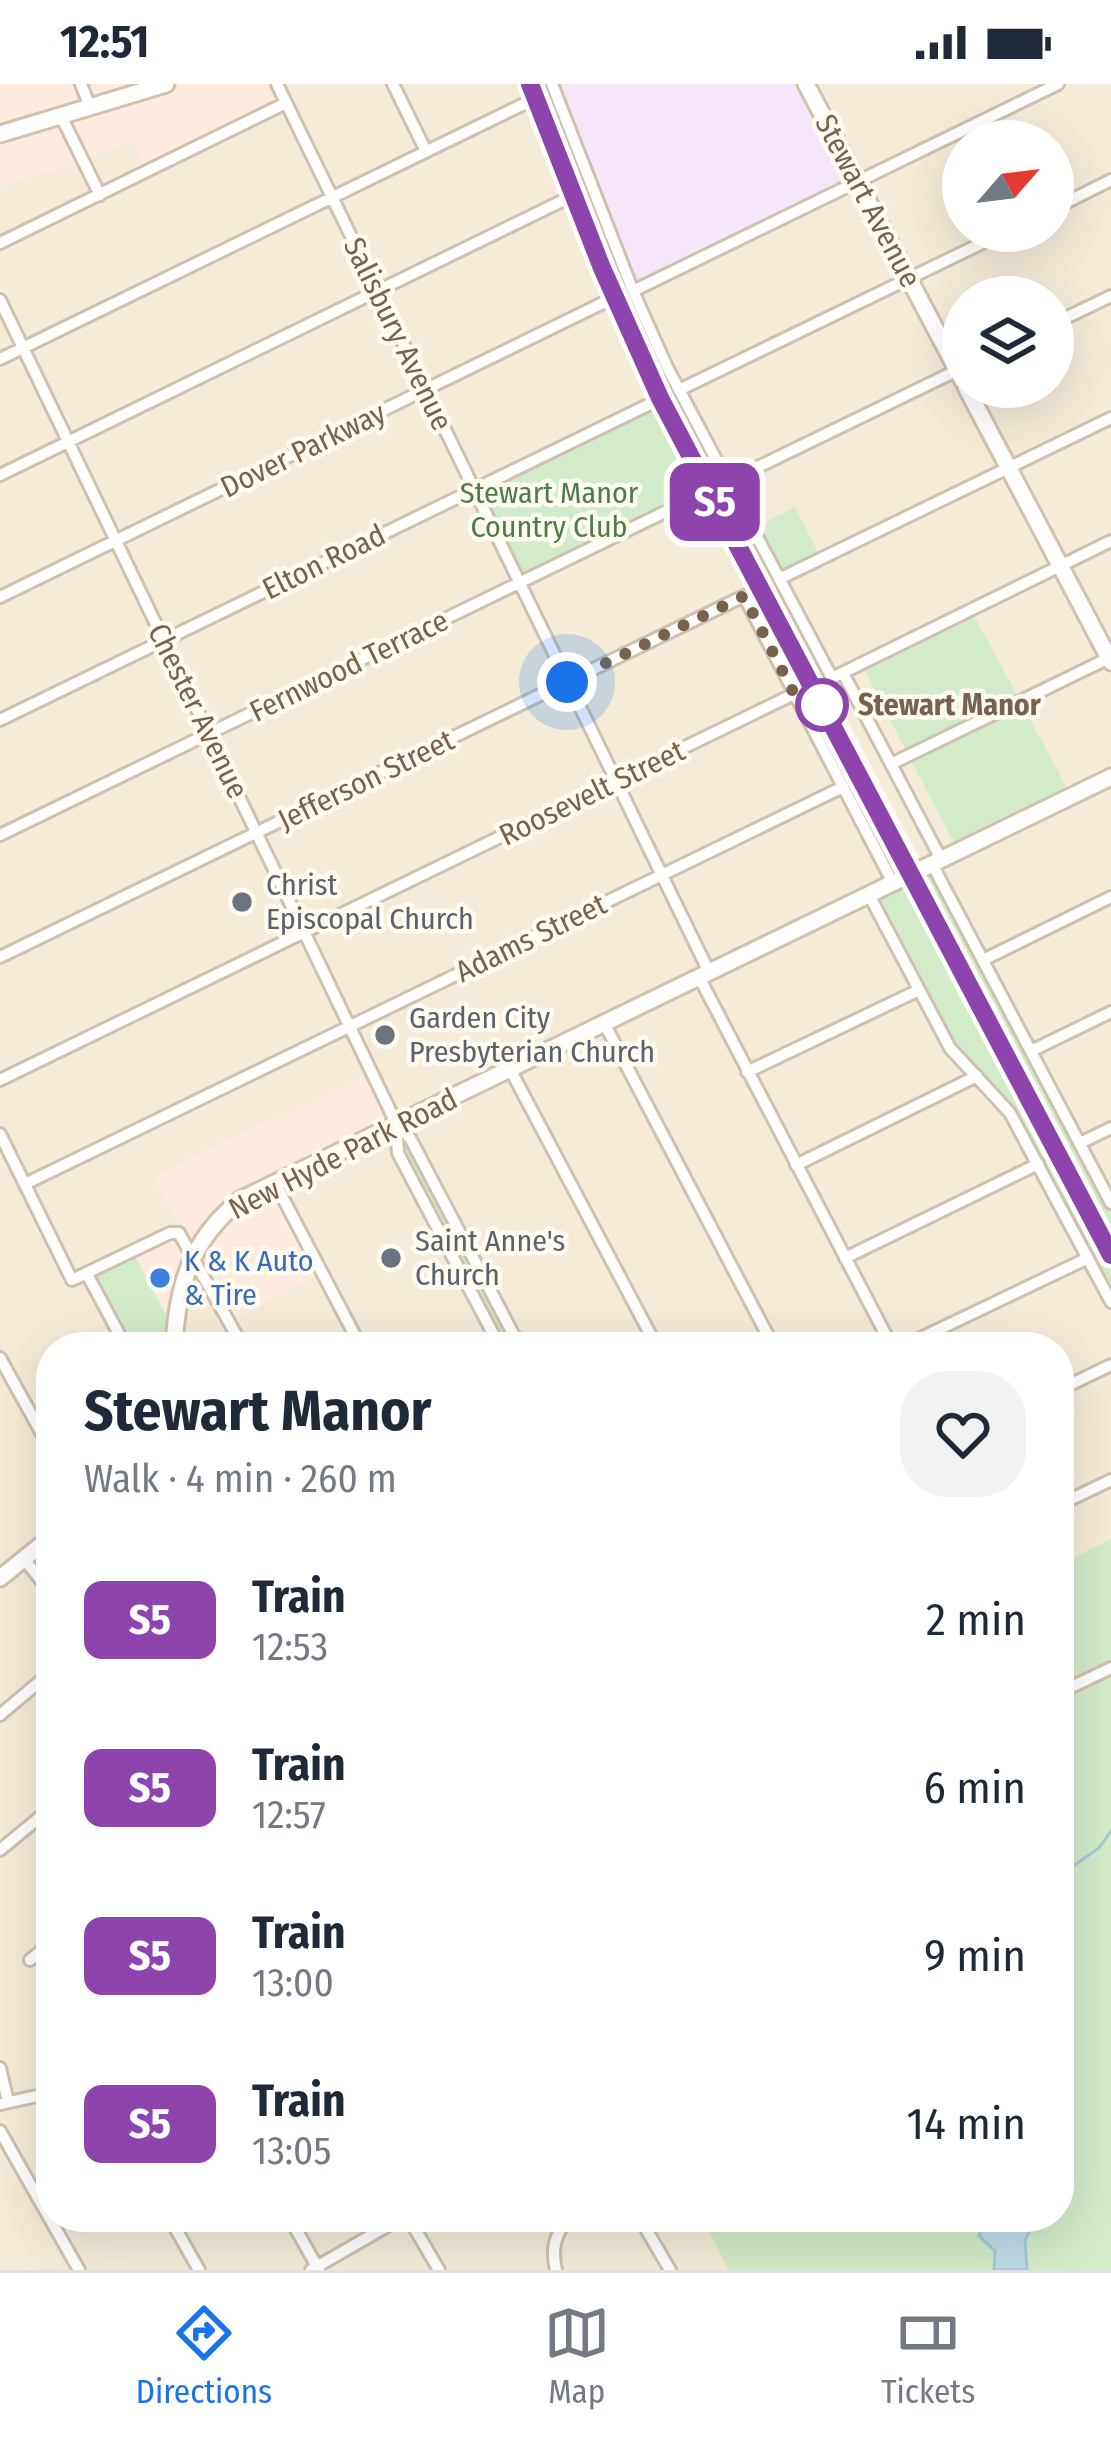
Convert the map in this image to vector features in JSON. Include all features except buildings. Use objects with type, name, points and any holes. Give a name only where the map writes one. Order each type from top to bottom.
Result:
[{"type":"main road","points":[[0,134],[166,84]]},
{"type":"main road","name":"Stewart Avenue","points":[[806,84],[942,340]]},
{"type":"main road","name":"Stewart Avenue","points":[[978,408],[1110,659]]},
{"type":"main road","name":"New Hyde Park Road","points":[[175,1332],[178,1300],[194,1255],[207,1230],[240,1200],[1111,777]]},
{"type":"main road","points":[[1,1575],[36,1549]]},
{"type":"street","points":[[81,84],[90,107]]},
{"type":"street","name":"Salisbury Avenue","points":[[277,84],[661,875],[747,1072],[884,1332]]},
{"type":"street","points":[[393,84],[425,152]]},
{"type":"street","points":[[568,84],[553,87],[633,291],[679,391],[832,678],[1111,541]]},
{"type":"street","points":[[633,291],[1058,84]]},
{"type":"street","points":[[0,359],[528,102]]},
{"type":"street","points":[[0,243],[286,104]]},
{"type":"street","points":[[61,116],[100,195]]},
{"type":"street","points":[[1074,198],[1111,181]]},
{"type":"street","points":[[0,475],[566,199]]},
{"type":"street","points":[[679,391],[964,252]]},
{"type":"street","points":[[1074,314],[1111,296]]},
{"type":"street","name":"Chester Avenue","points":[[0,300],[396,1123]]},
{"type":"street","name":"Dover Parkway","points":[[0,597],[607,302]]},
{"type":"street","points":[[727,482],[942,386]]},
{"type":"street","name":"Elton Road","points":[[0,720],[648,405]]},
{"type":"street","points":[[779,579],[1111,418]]},
{"type":"street","name":"Fernwood Terrace","points":[[0,836],[698,496]]},
{"type":"street","name":"Jefferson Street","points":[[0,957],[744,596],[794,694]]},
{"type":"street","points":[[891,764],[1110,659]]},
{"type":"street","points":[[843,673],[983,959],[1111,1203]]},
{"type":"street","points":[[794,694],[893,883]]},
{"type":"street","name":"Roosevelt Street","points":[[0,1080],[794,694]]},
{"type":"street","name":"Adams Street","points":[[25,1184],[843,787]]},
{"type":"street","points":[[869,895],[950,1048],[1004,1103],[1111,1302]]},
{"type":"street","points":[[983,959],[1111,897]]},
{"type":"street","points":[[747,1072],[919,990]]},
{"type":"street","points":[[1031,1051],[1111,1012]]},
{"type":"street","points":[[604,1023],[766,1332]]},
{"type":"street","points":[[510,1069],[649,1332]]},
{"type":"street","points":[[796,1165],[977,1076]]},
{"type":"street","points":[[396,1123],[398,1153],[492,1332]]},
{"type":"street","points":[[396,1123],[410,1138],[512,1332]]},
{"type":"street","points":[[1080,1143],[1111,1128]]},
{"type":"street","points":[[0,1134],[72,1280],[170,1233],[179,1233],[235,1332]]},
{"type":"street","points":[[845,1258],[1038,1164]]},
{"type":"street","points":[[275,1183],[353,1332]]},
{"type":"street","points":[[933,1332],[1088,1258]]},
{"type":"street","points":[[87,1274],[118,1332]]},
{"type":"street","points":[[0,1358],[36,1423]]},
{"type":"street","points":[[1074,1383],[1111,1365]]},
{"type":"street","points":[[0,1393],[15,1385]]},
{"type":"street","points":[[1074,1498],[1111,1480]]},
{"type":"street","points":[[24,1559],[36,1574]]},
{"type":"street","points":[[1074,1684],[1111,1668]]},
{"type":"street","points":[[0,1714],[36,1684]]},
{"type":"street","points":[[0,1850],[36,1820]]},
{"type":"street","points":[[30,1960],[36,1955]]},
{"type":"street","points":[[0,2068],[4,2103],[36,2096]]},
{"type":"street","points":[[0,2132],[36,2194]]},
{"type":"street","points":[[58,2232],[80,2270]]},
{"type":"street","points":[[177,2232],[199,2270]]},
{"type":"street","points":[[297,2232],[316,2269],[380,2232]]},
{"type":"street","points":[[415,2232],[439,2270]]},
{"type":"street","points":[[556,2270],[559,2232]]},
{"type":"street","points":[[648,2232],[670,2270]]},
{"type":"shaded area","points":[[0,84],[523,84],[623,334],[747,595],[896,883],[925,868],[650,341],[543,84],[1111,84],[1111,1539],[1074,1558],[1074,1332],[36,1332],[36,2232],[709,2232],[728,2270],[0,2270]]},
{"type":"shaded area","points":[[0,84],[274,84],[283,102],[145,169],[132,142],[49,174],[47,170],[0,186]]},
{"type":"shaded area","points":[[568,84],[806,84],[858,181],[633,291],[554,90]]},
{"type":"shaded area","points":[[370,1072],[395,1124],[279,1185],[324,1272],[231,1321],[195,1254],[173,1328],[134,1254],[181,1228],[154,1176]]},
{"type":"green space","name":"Stewart Manor Country Club","points":[[657,404],[700,490],[520,578],[478,490]]},
{"type":"green space","points":[[795,507],[820,556],[774,579],[749,531]]},
{"type":"green space","points":[[972,612],[1068,790],[954,843],[863,667]]},
{"type":"green space","points":[[932,866],[1111,1206],[1111,1232],[922,871]]},
{"type":"green space","points":[[905,879],[1111,1268],[1111,1300],[1005,1104],[953,1051],[869,897]]},
{"type":"green space","points":[[402,1137],[406,1140],[507,1332],[498,1332],[398,1142]]},
{"type":"green space","points":[[134,1254],[173,1332],[121,1332],[90,1276]]},
{"type":"green space","points":[[1111,1539],[1111,2270],[728,2270],[709,2232],[1074,2232],[1074,1558]]},
{"type":"water","points":[[980,2232],[1029,2232],[1025,2240],[1027,2270],[994,2270],[995,2251]]},
{"type":"waterway","points":[[1074,1866],[1099,1848],[1111,1831]]},
{"type":"railway","points":[[530,84],[602,269],[660,398],[1111,1255]]},
{"type":"train","name":"S5","points":[[530,84],[602,268],[660,398],[1111,1255]]},
{"type":"place","name":"Stewart Manor","points":[[822,705]]},
{"type":"place","name":"Christ Episcopal Church","points":[[242,902]]},
{"type":"place","name":"Garden City Presbyterian Church","points":[[385,1035]]},
{"type":"place","name":"Saint Anne's Church","points":[[391,1258]]},
{"type":"place","name":"K & K Auto & Tire","points":[[160,1278]]},
{"type":"route","points":[[567,682],[744,596],[809,723],[822,705]]}]
